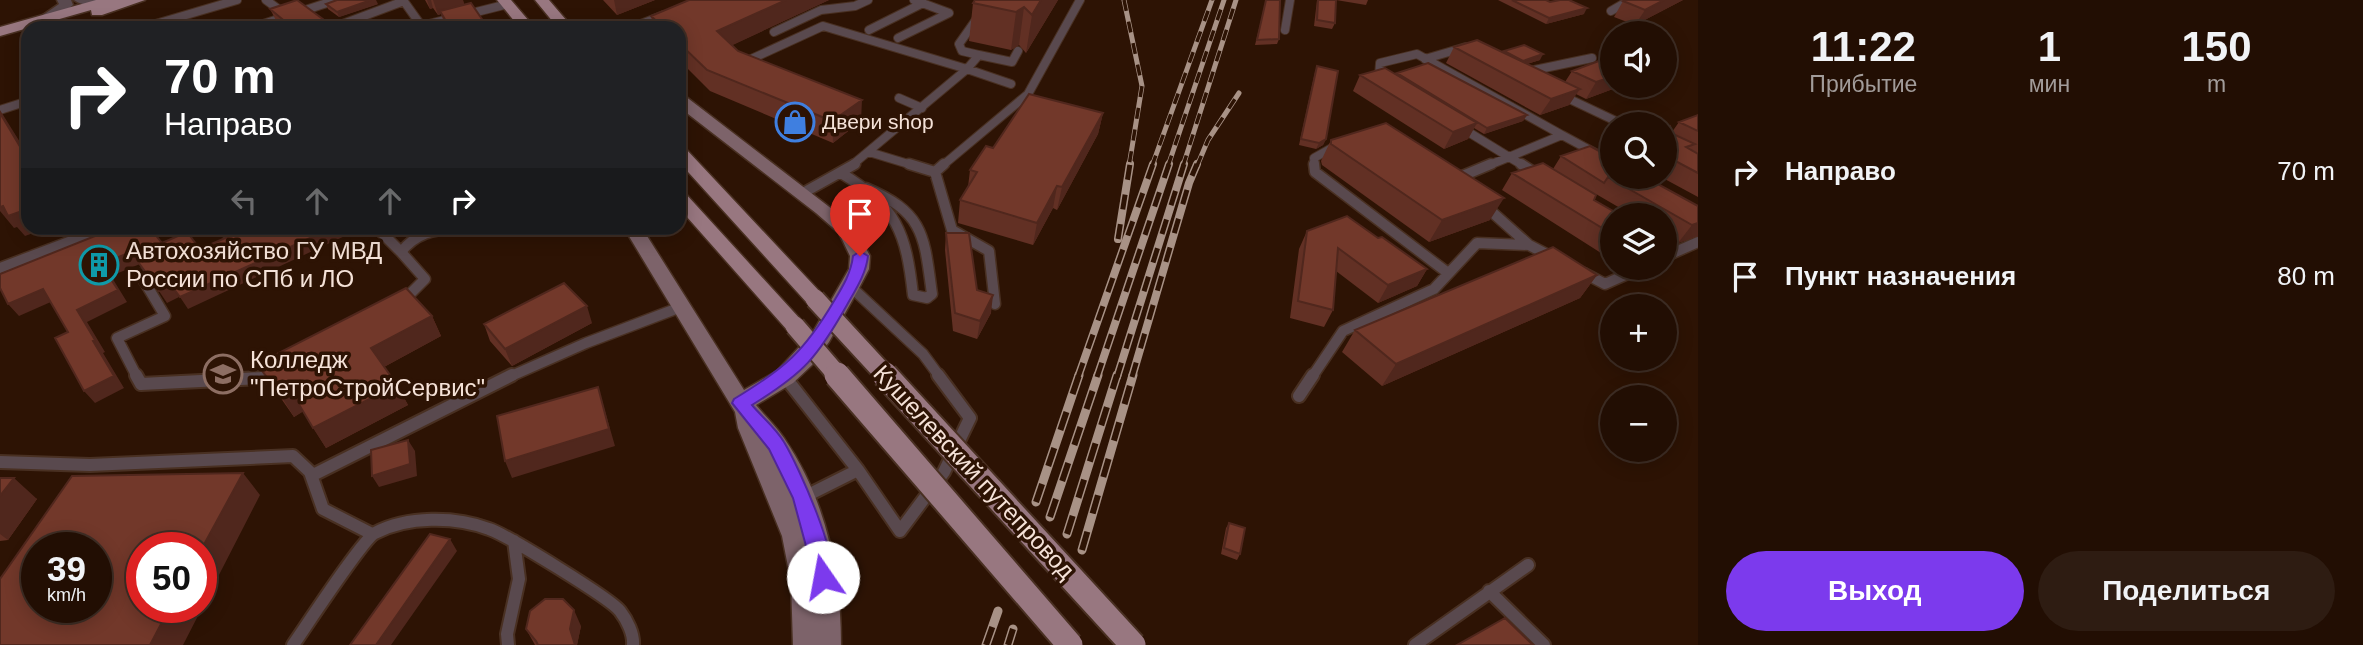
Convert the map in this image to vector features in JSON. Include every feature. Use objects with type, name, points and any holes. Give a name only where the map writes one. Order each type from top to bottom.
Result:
[{"type":"main road","points":[[53,21],[138,0]]},
{"type":"main road","points":[[542,0],[560,21]]},
{"type":"main road","points":[[51,21],[109,1]]},
{"type":"main road","points":[[506,2],[522,21]]},
{"type":"main road","points":[[0,32],[21,28]]},
{"type":"main road","points":[[0,41],[21,34]]},
{"type":"main road","points":[[686,104],[847,230],[860,256],[859,269],[821,337],[785,377],[741,403]]},
{"type":"main road","name":"Кушелевский путепровод","points":[[686,160],[1133,645]]},
{"type":"main road","name":"Кушелевский путепровод","points":[[686,205],[795,326],[1070,645]]},
{"type":"main road","points":[[637,235],[741,403],[776,445],[802,498],[821,558],[828,615],[827,645]]},
{"type":"main road","points":[[741,403],[759,453],[790,522],[799,554],[808,615],[807,645]]},
{"type":"street","points":[[48,21],[64,9],[64,0]]},
{"type":"street","points":[[81,0],[109,1]]},
{"type":"lane","points":[[169,21],[237,0]]},
{"type":"lane","points":[[266,0],[287,16]]},
{"type":"lane","points":[[272,21],[336,0]]},
{"type":"lane","points":[[350,21],[403,0],[418,21]]},
{"type":"lane","points":[[774,32],[821,10],[855,6],[868,0]]},
{"type":"lane","points":[[898,38],[949,13],[914,0]]},
{"type":"lane","points":[[990,0],[959,44],[962,51],[1012,62],[1018,51]]},
{"type":"lane","points":[[935,172],[1028,94],[1080,0]]},
{"type":"lane","points":[[1285,30],[1290,0]]},
{"type":"lane","points":[[1611,11],[1630,0]]},
{"type":"lane","points":[[442,21],[506,2]]},
{"type":"lane","points":[[869,30],[923,3]]},
{"type":"lane","points":[[648,21],[677,9]]},
{"type":"lane","points":[[306,10],[314,16]]},
{"type":"lane","points":[[747,61],[823,26],[1011,84]]},
{"type":"lane","points":[[1426,59],[1464,46],[1476,51]]},
{"type":"lane","points":[[1546,181],[1379,77],[1380,63],[1417,54],[1600,156]]},
{"type":"lane","points":[[803,193],[841,173],[869,152],[967,69],[979,55]]},
{"type":"lane","points":[[1530,79],[1519,73],[1592,58]]},
{"type":"lane","points":[[1553,90],[1600,113]]},
{"type":"lane","points":[[899,98],[922,107]]},
{"type":"lane","points":[[0,110],[21,103]]},
{"type":"lane","points":[[1455,179],[1562,135]]},
{"type":"lane","points":[[1346,139],[1314,158],[1315,172],[1448,273]]},
{"type":"lane","points":[[869,152],[935,172]]},
{"type":"lane","points":[[1444,171],[1464,187]]},
{"type":"lane","points":[[935,172],[952,230],[989,251],[995,304]]},
{"type":"lane","points":[[841,173],[866,188],[883,194],[916,219],[923,234],[932,295],[927,298],[914,295],[904,239],[899,226],[866,188]]},
{"type":"lane","points":[[1474,195],[1529,245],[1562,262]]},
{"type":"lane","points":[[0,268],[87,235]]},
{"type":"lane","points":[[384,235],[425,279],[403,303],[391,309]]},
{"type":"lane","points":[[401,252],[408,241],[417,235]]},
{"type":"lane","points":[[1677,251],[1698,242]]},
{"type":"lane","points":[[1299,396],[1343,331],[1434,289],[1478,243],[1529,245]]},
{"type":"lane","points":[[1573,267],[1605,284],[1614,280]]},
{"type":"lane","points":[[140,274],[165,316],[117,338],[141,384],[262,378],[285,365]]},
{"type":"lane","points":[[785,377],[858,470],[900,531],[944,472],[970,418],[923,354],[850,286]]},
{"type":"lane","points":[[313,475],[499,379],[681,306]]},
{"type":"lane","points":[[0,462],[86,470],[292,456],[306,463],[313,475],[323,509],[372,534]]},
{"type":"lane","points":[[802,498],[858,470]]},
{"type":"lane","points":[[293,645],[372,534],[412,520],[488,528],[514,541],[619,609],[634,637],[633,645]]},
{"type":"lane","points":[[508,645],[506,634],[519,579],[514,541]]},
{"type":"lane","points":[[1415,645],[1528,565]]},
{"type":"lane","points":[[1489,591],[1544,645]]},
{"type":"building","points":[[297,0],[326,21],[285,21],[270,9]]},
{"type":"building","points":[[337,0],[371,0],[337,12],[326,4]]},
{"type":"building","points":[[689,0],[786,0],[717,31],[738,51],[862,100],[832,121],[707,70],[686,50],[686,21],[656,21],[651,16]]},
{"type":"building","points":[[975,0],[1041,0],[1032,15],[1024,7],[1016,12],[973,3]]},
{"type":"building","points":[[1266,0],[1280,0],[1279,39],[1257,40]]},
{"type":"building","points":[[1318,0],[1336,0],[1335,23],[1317,20]]},
{"type":"building","points":[[1512,0],[1569,0],[1587,8],[1549,18]]},
{"type":"building","points":[[1664,0],[1645,10],[1623,1]]},
{"type":"building","points":[[471,3],[483,21],[446,21],[440,11]]},
{"type":"building","points":[[1477,40],[1580,89],[1551,99],[1454,47]]},
{"type":"building","points":[[1524,45],[1543,54],[1523,61],[1504,51]]},
{"type":"building","points":[[1600,60],[1600,81],[1596,82],[1572,71]]},
{"type":"building","points":[[1428,63],[1527,115],[1487,128],[1397,73]]},
{"type":"building","points":[[1317,66],[1338,71],[1326,139],[1319,143],[1301,139]]},
{"type":"building","points":[[1385,68],[1477,123],[1453,132],[1360,75]]},
{"type":"building","points":[[1029,94],[1103,113],[1062,187],[1057,186],[1037,223],[960,200],[977,172],[970,170],[986,146],[993,148]]},
{"type":"building","points":[[0,113],[21,148],[21,211],[8,216],[3,206],[0,207]]},
{"type":"building","points":[[1698,115],[1698,131],[1679,122]]},
{"type":"building","points":[[1386,123],[1504,198],[1442,220],[1331,144],[1331,140]]},
{"type":"building","points":[[1677,136],[1695,144],[1686,147],[1698,154],[1698,173],[1677,162]]},
{"type":"building","points":[[1590,146],[1600,151],[1600,180],[1561,156]]},
{"type":"building","points":[[1543,163],[1596,195],[1594,200],[1600,203],[1600,227],[1512,173]]},
{"type":"building","points":[[1629,189],[1667,189],[1698,206],[1698,223],[1692,225],[1677,216],[1677,203],[1654,203]]},
{"type":"building","points":[[1347,216],[1427,269],[1388,285],[1338,248],[1333,310],[1298,301],[1307,231]]},
{"type":"building","points":[[946,233],[969,233],[977,290],[993,295],[980,321],[955,313]]},
{"type":"building","points":[[98,235],[156,235],[162,243],[180,235],[189,235],[200,249],[232,235],[317,235],[180,297],[171,285],[159,291],[131,252],[101,264],[118,290],[77,310],[114,376],[84,391],[55,338],[68,332],[43,289],[8,304],[0,288],[0,274]]},
{"type":"building","points":[[1553,247],[1597,275],[1396,364],[1355,330]]},
{"type":"building","points":[[564,283],[587,306],[505,349],[484,324]]},
{"type":"building","points":[[406,288],[432,316],[371,348],[397,385],[313,428],[291,391],[281,396],[257,364]]},
{"type":"building","points":[[598,387],[609,429],[505,461],[497,416]]},
{"type":"building","points":[[408,440],[410,464],[372,476],[371,450]]},
{"type":"building","points":[[243,473],[211,532],[126,532],[126,623],[162,623],[150,645],[0,645],[0,579],[21,549],[21,623],[112,623],[112,532],[33,532],[72,476]]},
{"type":"building","points":[[0,478],[14,478],[0,496]]},
{"type":"building","points":[[1229,523],[1245,528],[1240,554],[1224,548]]},
{"type":"building","points":[[430,534],[450,539],[376,645],[350,645]]},
{"type":"building","points":[[545,599],[563,599],[574,610],[570,629],[575,645],[538,645],[526,629],[530,611]]},
{"type":"building","points":[[1505,618],[1533,645],[1457,645]]},
{"type":"railway","points":[[1124,0],[1142,86],[1129,166]]},
{"type":"railway","points":[[1152,166],[1212,0]]},
{"type":"railway","points":[[1168,166],[1224,0]]},
{"type":"railway","points":[[1183,166],[1236,0]]},
{"type":"railway","points":[[1197,166],[1208,140],[1239,93]]},
{"type":"railway","points":[[1118,239],[1130,164]]},
{"type":"railway","points":[[1078,377],[1153,164]]},
{"type":"railway","points":[[1097,377],[1169,164]]},
{"type":"railway","points":[[1117,377],[1184,164]]},
{"type":"railway","points":[[1132,377],[1189,183],[1197,164]]},
{"type":"railway","points":[[1036,502],[1079,375]]},
{"type":"railway","points":[[1050,517],[1098,375]]},
{"type":"railway","points":[[1067,534],[1117,375]]},
{"type":"railway","points":[[1082,550],[1133,375]]},
{"type":"railway","points":[[986,645],[998,611]]},
{"type":"railway","points":[[1008,645],[1013,629]]},
{"type":"place","name":"Двери shop","points":[[795,122]]},
{"type":"place","name":"Автохозяйство ГУ МВД России по СПб и ЛО","points":[[99,265]]},
{"type":"place","name":"Колледж \"ПетроСтройСервис\"","points":[[223,374]]},
{"type":"route","points":[[823,577],[821,558],[802,498],[776,445],[741,403],[785,377],[804,359],[821,337],[850,286],[859,269],[860,256]]}]
